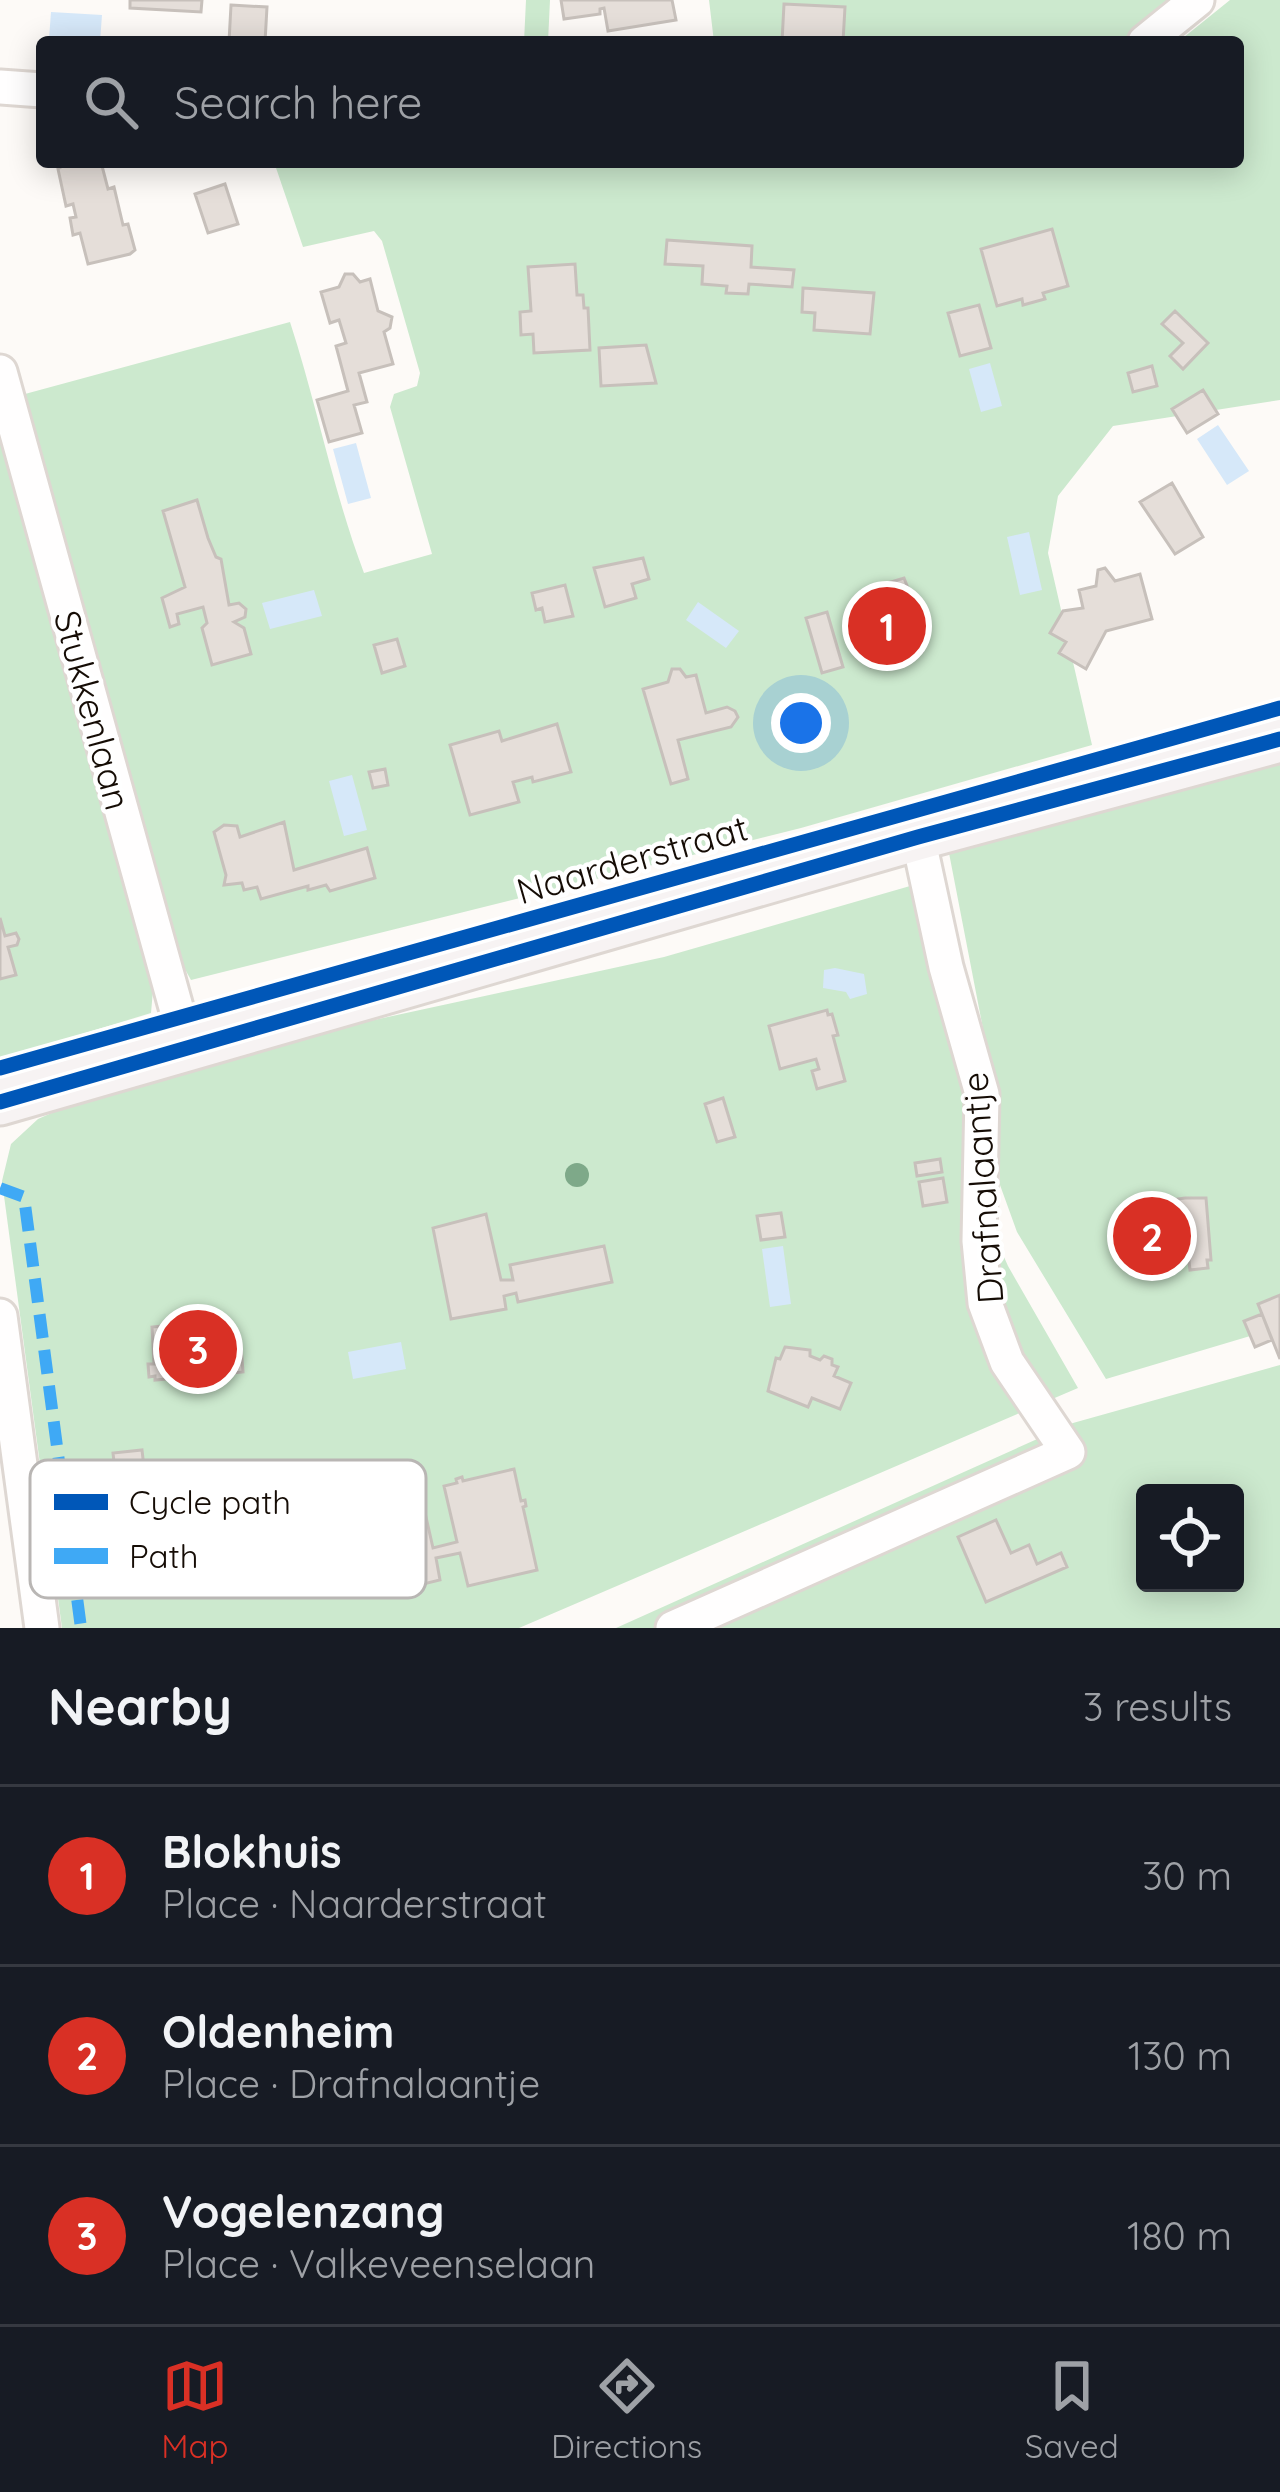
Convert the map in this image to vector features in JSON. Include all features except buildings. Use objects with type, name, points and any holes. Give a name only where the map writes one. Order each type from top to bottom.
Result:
[{"type":"street","points":[[1152,36],[1197,0]]},
{"type":"street","points":[[0,87],[36,89]]},
{"type":"street","name":"Stukkenlaan","points":[[0,372],[187,1047]]},
{"type":"street","name":"Naarderstraat","points":[[0,1102],[918,837],[1280,739]]},
{"type":"street","name":"Drafnalaantje","points":[[673,1628],[1068,1452],[1007,1361],[985,1304],[979,1241],[982,1094],[946,967],[918,837]]},
{"type":"street","points":[[0,1316],[30,1539]]},
{"type":"street","points":[[38,1598],[42,1628]]},
{"type":"green space","points":[[526,0],[550,0],[548,36],[524,36]]},
{"type":"green space","points":[[709,0],[1184,0],[1134,36],[713,36]]},
{"type":"green space","points":[[1230,0],[1280,0],[1280,400],[1113,426],[1058,496],[1048,553],[1092,745],[801,828],[191,980],[182,964],[25,394],[290,322],[364,573],[432,554],[390,407],[394,394],[417,386],[420,373],[382,241],[374,231],[303,247],[276,168],[1244,168],[1244,36],[1185,36]]},
{"type":"green space","points":[[0,431],[153,990],[151,1013],[0,1059]]},
{"type":"green space","points":[[1280,760],[1280,1327],[1106,1379],[1017,1232],[1000,1185],[997,1101],[949,853]]},
{"type":"green space","points":[[917,884],[961,1041],[980,1203],[1008,1266],[1078,1388],[519,1628],[62,1628],[58,1598],[426,1598],[426,1460],[39,1460],[2,1181],[11,1144],[38,1119],[97,1093],[245,1048],[664,957]]},
{"type":"green space","points":[[1280,1365],[1280,1628],[616,1628],[1073,1423]]},
{"type":"water","points":[[51,12],[102,15],[100,36],[49,36]]},
{"type":"water","points":[[990,363],[1002,406],[981,412],[969,369]]},
{"type":"water","points":[[1218,425],[1249,471],[1227,485],[1197,439]]},
{"type":"water","points":[[356,443],[371,498],[348,504],[333,449]]},
{"type":"water","points":[[1029,532],[1042,590],[1020,595],[1007,537]]},
{"type":"water","points":[[314,590],[322,616],[270,629],[262,603]]},
{"type":"water","points":[[698,602],[739,631],[726,648],[686,620]]},
{"type":"water","points":[[352,775],[367,830],[344,836],[329,781]]},
{"type":"water","points":[[824,970],[864,974],[867,994],[850,999],[846,992],[823,988]]},
{"type":"water","points":[[783,1246],[791,1304],[770,1307],[762,1249]]},
{"type":"water","points":[[401,1342],[406,1369],[353,1379],[348,1352]]},
{"type":"marked path","points":[[0,1188],[24,1197],[59,1460]]},
{"type":"marked path","points":[[77,1598],[81,1628]]},
{"type":"cycle path","points":[[0,1068],[1280,708]]},
{"type":"cycle path","points":[[0,1102],[918,837],[1280,739]]},
{"type":"place","name":"Blokhuis","points":[[887,626]]},
{"type":"place","name":"Oldenheim","points":[[1152,1236]]},
{"type":"place","name":"Vogelenzang","points":[[198,1349]]}]
